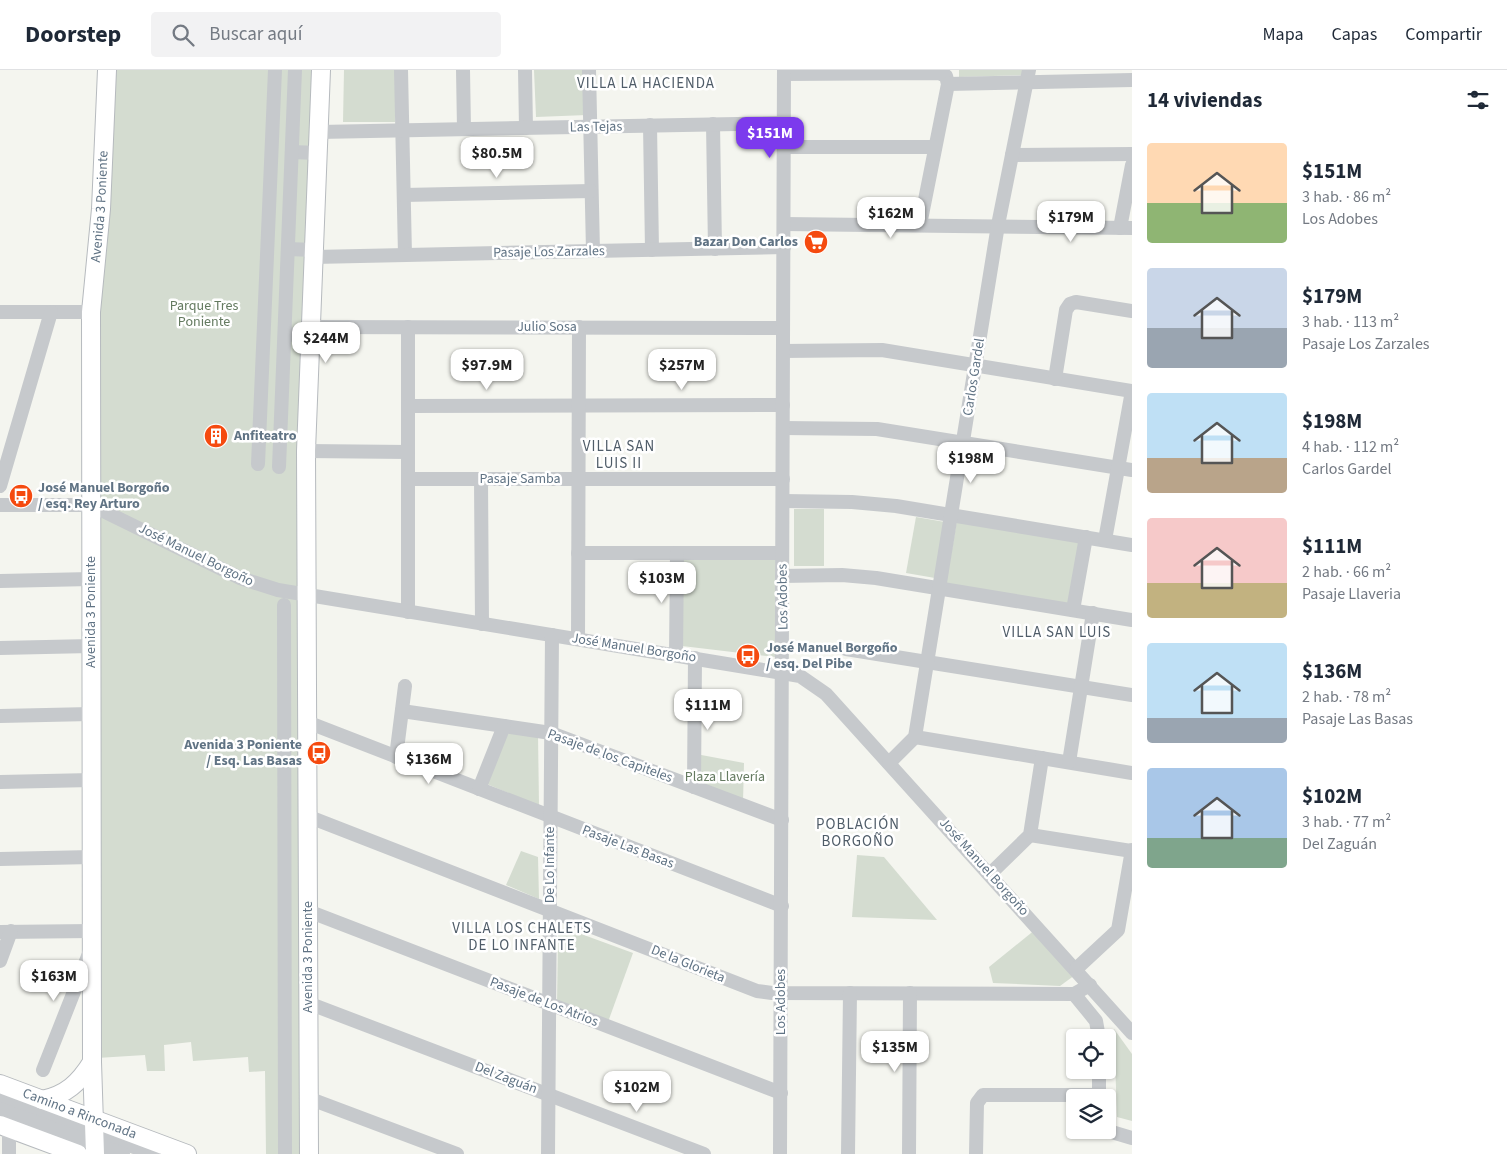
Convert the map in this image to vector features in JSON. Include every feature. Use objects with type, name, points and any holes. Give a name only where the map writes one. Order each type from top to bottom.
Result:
[{"type":"main road","name":"Avenida 3 Poniente","points":[[94,1137],[92,1062],[91,312],[101,210],[107,70]]},
{"type":"main road","name":"Avenida 3 Poniente","points":[[309,1154],[306,451],[321,70]]},
{"type":"main road","points":[[42,1100],[59,1096],[73,1087],[92,1062]]},
{"type":"main road","name":"Camino a Rinconada","points":[[0,1084],[42,1100],[94,1137],[137,1136],[187,1154]]},
{"type":"main road","points":[[5,1127],[78,1154]]},
{"type":"street","points":[[258,464],[275,70]]},
{"type":"street","points":[[279,467],[295,70]]},
{"type":"street","points":[[401,70],[405,255]]},
{"type":"street","points":[[463,70],[464,129]]},
{"type":"street","points":[[525,70],[526,128]]},
{"type":"street","points":[[589,70],[593,251]]},
{"type":"street","points":[[784,72],[939,73],[946,76],[948,84],[920,225]]},
{"type":"street","name":"Los Adobes","points":[[780,1154],[784,72]]},
{"type":"street","points":[[948,84],[1028,76],[1132,80]]},
{"type":"street","name":"Carlos Gardel","points":[[915,737],[998,226],[1028,76]]},
{"type":"street","name":"Las Tejas","points":[[319,132],[784,122]]},
{"type":"street","points":[[713,124],[715,249]]},
{"type":"street","points":[[650,125],[652,250]]},
{"type":"street","points":[[784,147],[936,147]]},
{"type":"street","points":[[292,152],[318,154]]},
{"type":"street","points":[[1012,155],[1132,154]]},
{"type":"street","points":[[784,224],[1126,228],[1132,165]]},
{"type":"street","points":[[404,195],[592,191]]},
{"type":"street","name":"Pasaje Los Zarzales","points":[[288,249],[314,254],[405,255],[784,248]]},
{"type":"street","points":[[1055,378],[1066,310],[1070,304],[1076,302],[1132,311]]},
{"type":"street","points":[[0,312],[91,312]]},
{"type":"street","points":[[0,486],[51,312]]},
{"type":"street","points":[[408,327],[408,612]]},
{"type":"street","name":"Julio Sosa","points":[[285,334],[311,331],[408,327],[783,328]]},
{"type":"street","points":[[578,639],[579,327]]},
{"type":"street","points":[[783,351],[882,350],[1132,391],[1125,468],[1105,540]]},
{"type":"street","points":[[408,406],[783,405]]},
{"type":"street","points":[[783,428],[877,428],[1125,468]]},
{"type":"street","points":[[306,451],[408,452]]},
{"type":"street","name":"Pasaje Samba","points":[[408,479],[783,479]]},
{"type":"street","points":[[481,479],[482,624]]},
{"type":"street","points":[[782,501],[875,503],[1132,545]]},
{"type":"street","name":"José Manuel Borgoño","points":[[0,505],[91,505],[249,582],[307,595],[783,671],[800,676],[818,686],[1132,1033]]},
{"type":"street","points":[[1073,610],[1086,537]]},
{"type":"street","points":[[578,553],[782,553]]},
{"type":"street","points":[[676,655],[677,553]]},
{"type":"street","points":[[782,576],[855,576],[1132,620]]},
{"type":"street","points":[[0,582],[91,580]]},
{"type":"street","points":[[284,605],[284,1154]]},
{"type":"street","points":[[1068,762],[1093,614]]},
{"type":"street","name":"De Lo Infante","points":[[548,1154],[552,635]]},
{"type":"street","points":[[0,648],[91,646]]},
{"type":"street","points":[[846,648],[1132,695]]},
{"type":"street","points":[[694,786],[695,658]]},
{"type":"street","points":[[396,757],[405,686]]},
{"type":"street","name":"Pasaje de los Capiteles","points":[[402,711],[551,733],[782,820]]},
{"type":"street","points":[[0,716],[92,714]]},
{"type":"street","name":"Pasaje Las Basas","points":[[307,722],[782,906]]},
{"type":"street","points":[[479,789],[504,726]]},
{"type":"street","points":[[889,763],[915,737],[1132,773]]},
{"type":"street","points":[[990,874],[1030,835],[1042,758]]},
{"type":"street","points":[[0,782],[92,780]]},
{"type":"street","name":"De la Glorieta","points":[[307,816],[757,991],[1074,994],[1090,985]]},
{"type":"street","points":[[1030,835],[1132,850],[1125,931],[1076,969]]},
{"type":"street","points":[[0,859],[92,857]]},
{"type":"street","name":"Pasaje de Los Atrios","points":[[308,911],[780,1093]]},
{"type":"street","points":[[0,961],[6,932],[92,938],[43,1070]]},
{"type":"street","points":[[848,1154],[850,993]]},
{"type":"street","points":[[909,1154],[910,993]]},
{"type":"street","points":[[1074,994],[1096,1021],[1097,1029]]},
{"type":"street","name":"Del Zaguán","points":[[308,1003],[704,1154]]},
{"type":"street","points":[[976,1154],[976,1107],[980,1097],[990,1093],[1066,1095]]},
{"type":"street","points":[[0,1097],[94,1137],[123,1154]]},
{"type":"street","points":[[308,1098],[457,1154]]},
{"type":"street","points":[[0,1109],[153,1154]]},
{"type":"street","points":[[5,1127],[9,1154]]},
{"type":"street","points":[[1116,1133],[1132,1138]]},
{"type":"street","points":[[137,1136],[177,1154]]},
{"type":"green space","name":"Parque Tres Poniente","points":[[114,70],[317,70],[302,1154],[266,1154],[265,1071],[249,1072],[248,1057],[193,1061],[191,1042],[164,1045],[165,1071],[147,1071],[145,1055],[97,1058],[99,314]]},
{"type":"green space","points":[[344,70],[395,70],[395,122],[343,122]]},
{"type":"green space","points":[[534,70],[586,70],[587,115],[536,117]]},
{"type":"green space","points":[[959,70],[1023,70],[1022,75],[959,77]]},
{"type":"green space","points":[[794,509],[824,509],[824,566],[794,566]]},
{"type":"green space","points":[[916,517],[945,522],[935,578],[906,573]]},
{"type":"green space","points":[[957,520],[1080,540],[1069,604],[946,584]]},
{"type":"green space","points":[[680,559],[777,559],[775,657],[682,646]]},
{"type":"green space","points":[[506,731],[538,734],[539,806],[487,784]]},
{"type":"green space","name":"Plaza Llavería","points":[[696,754],[744,763],[743,802],[696,784]]},
{"type":"green space","points":[[521,851],[538,857],[539,899],[506,885]]},
{"type":"green space","points":[[857,855],[884,857],[937,920],[852,917]]},
{"type":"green space","points":[[1036,929],[1075,975],[1060,986],[993,983],[989,967]]},
{"type":"green space","points":[[573,931],[633,953],[608,1022],[557,1004],[558,935]]},
{"type":"green space","points":[[1116,1032],[1132,1054],[1132,1121],[1117,1117]]},
{"type":"place","name":"Bazar Don Carlos","points":[[816,242]]},
{"type":"place","name":"Anfiteatro","points":[[216,436]]},
{"type":"place","name":"José Manuel Borgoño / esq. Rey Arturo","points":[[21,496]]},
{"type":"place","name":"José Manuel Borgoño / esq. Del Pibe","points":[[748,656]]},
{"type":"place","name":"Avenida 3 Poniente / Esq. Las Basas","points":[[319,753]]},
{"type":"district","name":"VILLA LA HACIENDA","points":[[646,83]]},
{"type":"district","name":"VILLA SAN LUIS II","points":[[619,454]]},
{"type":"district","name":"VILLA SAN LUIS","points":[[1057,632]]},
{"type":"district","name":"POBLACIÓN BORGOÑO","points":[[858,832]]},
{"type":"district","name":"VILLA LOS CHALETS DE LO INFANTE","points":[[522,936]]}]
